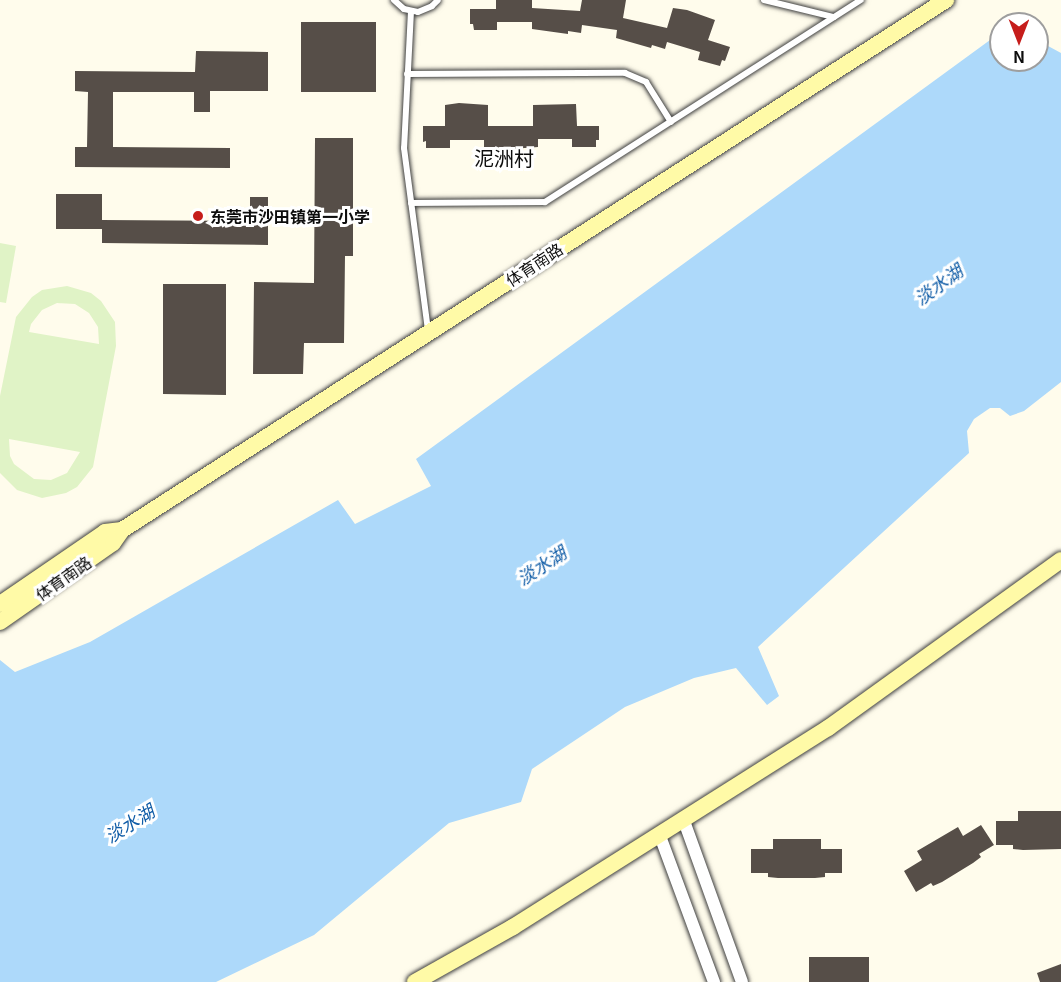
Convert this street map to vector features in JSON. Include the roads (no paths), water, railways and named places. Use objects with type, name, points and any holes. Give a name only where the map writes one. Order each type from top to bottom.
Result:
[{"type":"street","name":"体育南路","points":[[0,603],[38,586],[113,543],[123,530],[946,0]]},
{"type":"street","points":[[415,982],[513,927],[828,728],[1061,560]]},
{"type":"street","name":"体育南路","points":[[0,622],[38,586]]},
{"type":"street","points":[[684,821],[742,982]]},
{"type":"street","points":[[660,836],[714,982]]},
{"type":"lane","points":[[394,0],[411,11],[426,10],[438,0]]},
{"type":"lane","points":[[764,0],[834,17]]},
{"type":"lane","points":[[411,203],[545,202],[861,0]]},
{"type":"lane","points":[[411,11],[404,148],[429,332]]},
{"type":"lane","points":[[407,74],[625,73],[646,81],[671,122]]},
{"type":"water","name":"淡水湖","points":[[989,41],[989,72],[1049,72],[1049,46],[1061,53],[1061,382],[1024,411],[1010,416],[1000,408],[990,408],[974,419],[967,431],[969,453],[758,647],[779,696],[767,705],[736,668],[694,678],[625,707],[532,769],[521,802],[449,823],[314,935],[216,982],[0,982],[0,660],[15,672],[90,642],[338,500],[355,524],[431,486],[416,459]]},
{"type":"place","name":"东莞市沙田镇第一小学","points":[[198,216]]},
{"type":"district","name":"泥洲村","points":[[504,157]]}]
